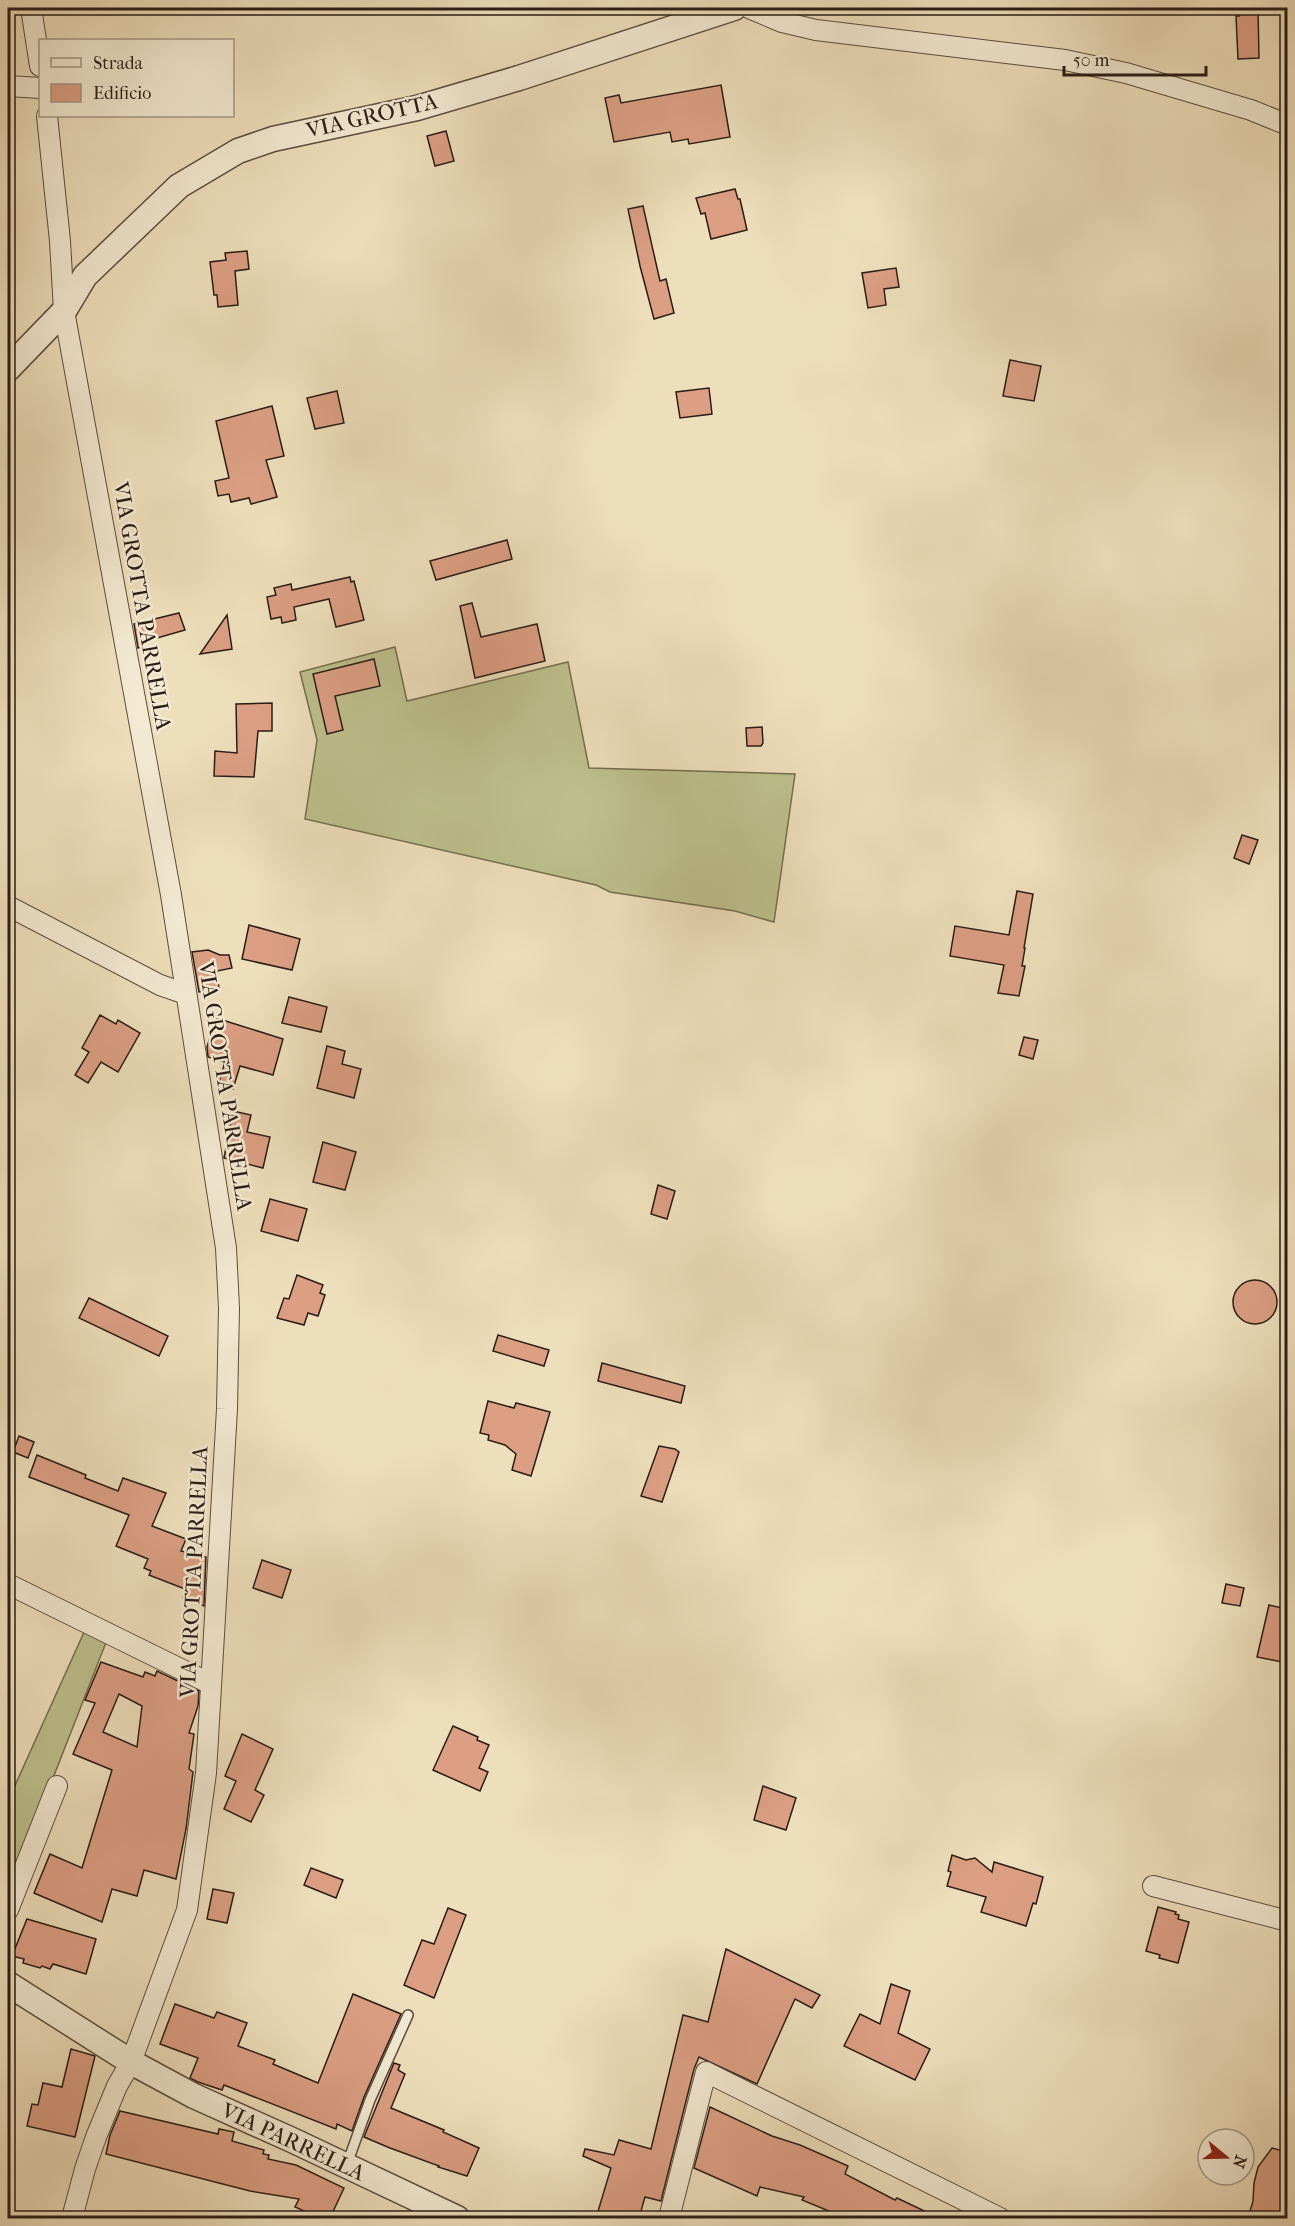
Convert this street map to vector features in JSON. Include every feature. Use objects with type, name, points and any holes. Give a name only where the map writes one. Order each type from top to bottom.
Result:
[{"type":"street","points":[[31,8],[39,60]]},
{"type":"street","name":"VIA GROTTA","points":[[8,369],[64,311],[85,276],[179,186],[238,151],[273,139],[429,104],[519,78],[734,8]]},
{"type":"street","points":[[749,8],[782,22],[816,30],[1065,60],[1126,73],[1251,110],[1287,125]]},
{"type":"street","points":[[8,86],[39,88]]},
{"type":"street","name":"VIA GROTTA PARRELLA","points":[[47,117],[60,241],[64,311],[171,894],[226,1248],[229,1308],[227,1408],[206,1773],[187,1910],[131,2062],[117,2086],[96,2137],[72,2218]]},
{"type":"street","points":[[8,906],[160,985],[186,994]]},
{"type":"street","points":[[8,1584],[211,1684]]},
{"type":"street","points":[[8,1910],[57,1786]]},
{"type":"street","points":[[1153,1886],[1287,1921]]},
{"type":"street","name":"VIA PARRELLA","points":[[8,1984],[131,2062],[194,2096],[346,2166],[426,2211],[458,2218]]},
{"type":"street","points":[[669,2218],[706,2072],[1000,2218]]},
{"type":"lane","points":[[346,2166],[370,2100],[408,2015]]},
{"type":"green space","points":[[395,647],[407,701],[568,662],[589,768],[795,774],[774,922],[735,911],[610,892],[596,885],[305,819],[317,740],[300,672]]},
{"type":"green space","points":[[85,1630],[107,1640],[8,1893],[8,1801]]},
{"type":"building","points":[[1238,8],[1258,8],[1259,58],[1238,59],[1236,16],[1239,16]]},
{"type":"building","points":[[721,85],[730,137],[689,144],[688,139],[672,142],[670,132],[614,142],[605,98],[619,95],[621,103]]},
{"type":"building","points":[[446,131],[454,161],[435,166],[427,136]]},
{"type":"building","points":[[735,189],[740,199],[747,230],[711,239],[705,213],[701,214],[696,198]]},
{"type":"building","points":[[643,206],[660,281],[666,279],[674,313],[654,319],[628,209]]},
{"type":"building","points":[[247,251],[249,269],[235,271],[238,305],[218,307],[217,295],[214,295],[210,262],[226,260],[225,253]]},
{"type":"building","points":[[896,268],[899,287],[884,289],[886,305],[868,308],[862,273]]},
{"type":"building","points":[[1010,360],[1041,366],[1034,401],[1003,396]]},
{"type":"building","points":[[709,388],[712,414],[680,418],[676,392]]},
{"type":"building","points":[[337,391],[344,423],[315,429],[307,398]]},
{"type":"building","points":[[272,406],[284,456],[266,460],[277,497],[251,504],[249,498],[231,502],[229,494],[218,496],[215,481],[229,478],[216,421]]},
{"type":"building","points":[[507,540],[512,559],[436,580],[430,561]]},
{"type":"building","points":[[350,577],[351,582],[354,581],[364,620],[336,627],[329,599],[294,607],[296,620],[282,623],[281,617],[271,619],[267,597],[276,595],[274,588],[291,584],[292,590]]},
{"type":"building","points":[[472,603],[481,637],[537,624],[545,661],[475,678],[460,606]]},
{"type":"building","points":[[179,613],[185,630],[143,642],[144,647],[138,648],[134,624]]},
{"type":"building","points":[[227,615],[232,649],[200,654]]},
{"type":"building","points":[[374,659],[380,686],[335,696],[343,730],[327,734],[313,674]]},
{"type":"building","points":[[272,703],[272,731],[258,731],[254,777],[214,776],[215,751],[237,753],[236,704]]},
{"type":"building","points":[[762,727],[763,743],[761,746],[747,746],[746,728]]},
{"type":"building","points":[[1242,835],[1258,840],[1249,864],[1234,858]]},
{"type":"building","points":[[1017,891],[1033,894],[1022,966],[1025,966],[1019,996],[998,993],[1004,965],[950,956],[955,926],[1009,935]]},
{"type":"building","points":[[249,925],[300,939],[292,970],[242,959]]},
{"type":"building","points":[[208,950],[220,955],[229,955],[232,968],[217,971],[219,989],[199,992],[192,952]]},
{"type":"building","points":[[289,997],[327,1007],[321,1032],[282,1023]]},
{"type":"building","points":[[100,1015],[116,1024],[118,1020],[140,1033],[118,1072],[101,1062],[88,1083],[75,1075],[89,1052],[82,1048]]},
{"type":"building","points":[[216,1018],[283,1039],[273,1075],[240,1066],[233,1089],[218,1085],[225,1062],[208,1057],[207,1047]]},
{"type":"building","points":[[1024,1037],[1038,1040],[1033,1059],[1019,1055]]},
{"type":"building","points":[[327,1046],[345,1051],[342,1064],[361,1069],[354,1098],[317,1088]]},
{"type":"building","points":[[233,1111],[251,1115],[247,1132],[270,1137],[263,1168],[224,1158]]},
{"type":"building","points":[[323,1142],[356,1152],[345,1190],[313,1182]]},
{"type":"building","points":[[658,1185],[675,1191],[667,1219],[651,1214]]},
{"type":"building","points":[[270,1199],[307,1209],[298,1241],[261,1231]]},
{"type":"building","points":[[297,1275],[323,1285],[320,1293],[325,1295],[318,1316],[308,1313],[304,1325],[277,1318],[284,1298],[289,1299]]},
{"type":"building","points":[[1255,1280],[1264,1281],[1271,1286],[1276,1293],[1276,1311],[1271,1318],[1264,1323],[1255,1324],[1246,1323],[1239,1318],[1234,1311],[1233,1302],[1234,1293],[1239,1286],[1246,1281]]},
{"type":"building","points":[[89,1298],[168,1336],[159,1356],[79,1318]]},
{"type":"building","points":[[498,1335],[549,1350],[544,1366],[493,1351]]},
{"type":"building","points":[[602,1363],[685,1386],[681,1403],[598,1381]]},
{"type":"building","points":[[488,1401],[514,1408],[516,1403],[550,1412],[531,1476],[512,1470],[516,1454],[505,1445],[488,1440],[489,1435],[480,1433]]},
{"type":"building","points":[[19,1436],[34,1442],[28,1458],[13,1452]]},
{"type":"building","points":[[659,1446],[679,1452],[662,1502],[641,1496]]},
{"type":"building","points":[[37,1455],[118,1491],[123,1478],[166,1493],[152,1526],[186,1539],[181,1551],[206,1557],[204,1606],[183,1598],[185,1589],[149,1575],[151,1571],[144,1568],[148,1559],[116,1546],[129,1515],[29,1477]]},
{"type":"building","points":[[262,1560],[291,1570],[282,1598],[253,1588]]},
{"type":"building","points":[[1226,1584],[1244,1588],[1240,1606],[1222,1603]]},
{"type":"building","points":[[1269,1605],[1287,1609],[1287,1663],[1257,1657]]},
{"type":"building","points":[[101,1662],[143,1677],[145,1672],[155,1676],[157,1671],[199,1691],[198,1706],[189,1733],[194,1734],[189,1769],[193,1772],[186,1829],[176,1879],[144,1870],[137,1896],[112,1889],[102,1922],[34,1893],[50,1854],[82,1868],[112,1770],[73,1754],[95,1703],[85,1700]],"holes":[[[119,1694],[142,1706],[137,1747],[103,1732]]]},
{"type":"building","points":[[453,1726],[478,1737],[477,1740],[489,1745],[479,1768],[488,1772],[480,1791],[433,1770]]},
{"type":"building","points":[[242,1734],[273,1749],[255,1790],[264,1795],[251,1822],[224,1809],[236,1781],[225,1776]]},
{"type":"building","points":[[763,1786],[796,1798],[786,1830],[754,1820]]},
{"type":"building","points":[[952,1855],[966,1860],[975,1858],[992,1872],[994,1862],[1043,1877],[1036,1904],[1033,1903],[1026,1926],[981,1912],[986,1897],[947,1886]]},
{"type":"building","points":[[311,1868],[343,1880],[336,1898],[304,1885]]},
{"type":"building","points":[[213,1889],[234,1893],[227,1923],[207,1919]]},
{"type":"building","points":[[1158,1907],[1176,1912],[1175,1914],[1179,1915],[1178,1919],[1189,1922],[1178,1963],[1159,1958],[1160,1955],[1146,1951]]},
{"type":"building","points":[[448,1908],[466,1915],[434,1998],[404,1985],[422,1940],[434,1944]]},
{"type":"building","points":[[27,1919],[96,1939],[86,1974],[53,1964],[50,1969],[42,1966],[40,1968],[23,1963],[24,1959],[12,1956]]},
{"type":"building","points":[[726,1949],[820,1995],[812,2008],[795,1999],[757,2084],[699,2057],[661,2201],[645,2197],[639,2218],[596,2218],[611,2168],[583,2156],[585,2149],[614,2155],[619,2140],[651,2149],[683,2015],[708,2022]]},
{"type":"building","points":[[891,1984],[910,1991],[898,2033],[930,2049],[915,2080],[844,2046],[860,2014],[880,2024]]},
{"type":"building","points":[[353,1994],[401,2014],[364,2097],[352,2131],[337,2124],[336,2129],[224,2085],[222,2090],[198,2082],[190,2078],[198,2058],[160,2044],[175,2004],[214,2018],[217,2012],[247,2023],[238,2046],[275,2060],[273,2064],[318,2083]]},
{"type":"building","points":[[71,2049],[95,2056],[75,2137],[27,2126],[32,2104],[38,2105],[43,2083],[62,2087]]},
{"type":"building","points":[[394,2063],[400,2065],[398,2070],[405,2074],[391,2108],[444,2130],[443,2132],[479,2148],[467,2176],[438,2167],[364,2137]]},
{"type":"building","points":[[710,2107],[772,2136],[800,2145],[848,2166],[845,2174],[895,2200],[897,2198],[939,2218],[834,2218],[836,2214],[802,2200],[804,2197],[760,2187],[757,2196],[694,2168]]},
{"type":"building","points":[[120,2111],[218,2134],[219,2129],[234,2132],[232,2141],[264,2150],[263,2154],[269,2155],[268,2159],[296,2165],[344,2188],[330,2218],[309,2218],[311,2214],[295,2207],[299,2199],[250,2191],[106,2154],[110,2135]]},
{"type":"building","points":[[1272,2148],[1287,2152],[1287,2218],[1248,2218],[1253,2201],[1254,2187],[1256,2187],[1258,2167]]}]
